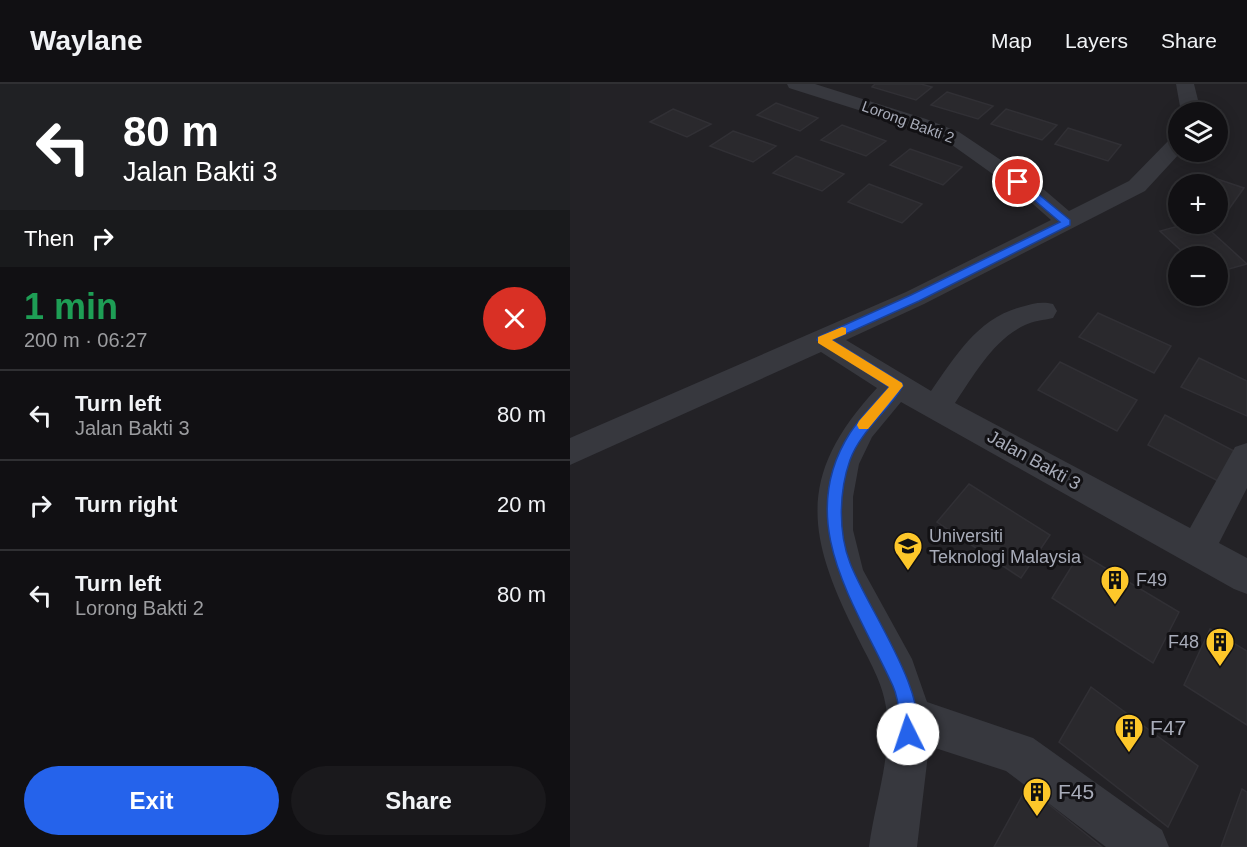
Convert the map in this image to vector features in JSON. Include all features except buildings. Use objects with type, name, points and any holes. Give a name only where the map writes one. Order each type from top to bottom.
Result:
[{"type":"street","name":"Lorong Bakti 2","points":[[796,84],[919,123],[952,136],[1033,192],[1067,222]]},
{"type":"street","points":[[1185,84],[1189,102]]},
{"type":"street","points":[[570,452],[915,298],[1067,222],[1137,186],[1168,153]]},
{"type":"street","points":[[937,406],[987,337],[1016,318],[1043,311]]},
{"type":"street","name":"Jalan Bakti 3","points":[[822,340],[897,386],[1247,577]]},
{"type":"street","points":[[893,847],[907,750],[909,718],[903,688],[843,564],[836,539],[835,514],[836,490],[847,452],[868,418],[897,386]]},
{"type":"street","points":[[1197,549],[1247,456]]},
{"type":"street","points":[[909,718],[1018,753],[1145,847]]},
{"type":"shaded area","name":"Universiti Teknologi Malaysia","points":[[570,84],[1247,84],[1247,847],[570,847]]},
{"type":"slow traffic","points":[[842,331],[822,340],[897,386],[863,425]]},
{"type":"place","name":"Universiti Teknologi Malaysia","points":[[908,572]]},
{"type":"place","name":"F49","points":[[1115,606]]},
{"type":"place","name":"F48","points":[[1220,668]]},
{"type":"place","name":"F47","points":[[1129,754]]},
{"type":"place","name":"F45","points":[[1037,818]]},
{"type":"route","points":[[908,734],[909,718],[903,688],[843,564],[836,539],[835,514],[836,490],[843,460],[855,436],[868,418],[897,386],[822,340],[915,298],[1067,222],[1018,182]]}]
